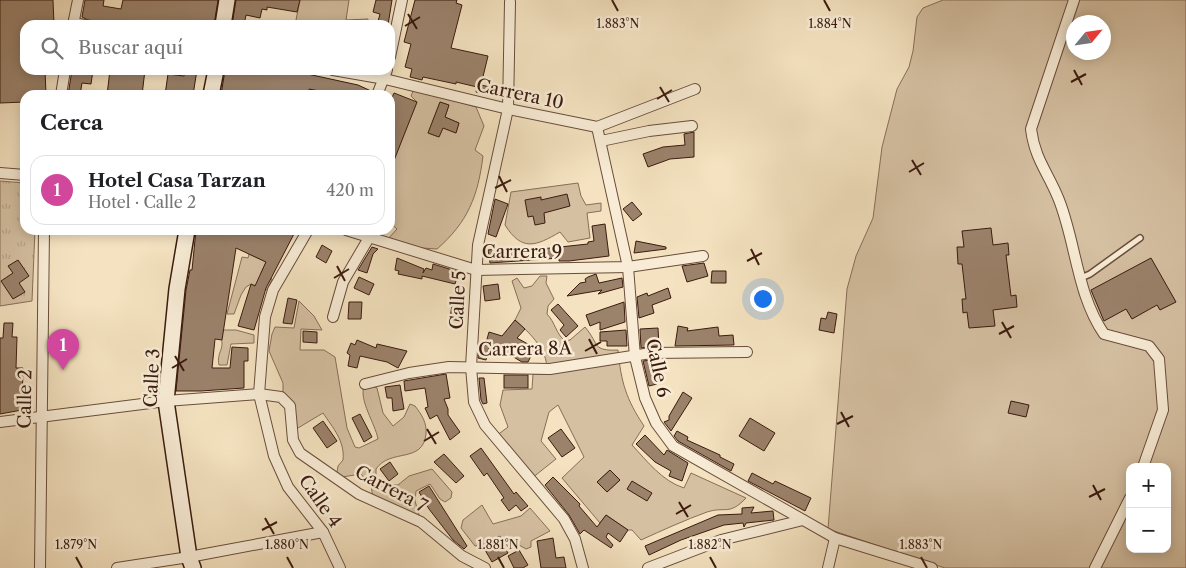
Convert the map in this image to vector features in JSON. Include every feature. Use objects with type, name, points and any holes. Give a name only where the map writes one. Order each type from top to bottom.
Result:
[{"type":"main road","points":[[224,20],[227,0]]},
{"type":"main road","points":[[212,90],[215,75]]},
{"type":"main road","name":"Calle 3","points":[[186,235],[177,289],[166,401],[189,564]]},
{"type":"street","points":[[74,20],[78,0]]},
{"type":"street","points":[[395,33],[402,0]]},
{"type":"street","points":[[1074,0],[1031,129],[1034,150],[1059,200],[1081,278],[1099,326],[1104,334],[1149,346],[1159,359],[1163,410],[1144,463]]},
{"type":"street","name":"Calle 5","points":[[510,2],[508,109],[478,245],[470,367],[474,402],[485,425],[564,519],[575,539],[584,568]]},
{"type":"street","points":[[62,90],[64,75]]},
{"type":"street","points":[[379,90],[386,75]]},
{"type":"street","name":"Carrera 10","points":[[386,75],[508,109],[597,127]]},
{"type":"street","points":[[597,127],[695,89]]},
{"type":"street","points":[[601,141],[649,131],[692,126]]},
{"type":"street","name":"Calle 6","points":[[597,127],[628,267],[635,357],[645,398],[656,423],[674,446],[835,538],[932,568]]},
{"type":"street","points":[[0,173],[20,175]]},
{"type":"street","name":"Calle 2","points":[[40,568],[44,235]]},
{"type":"street","name":"Calle 4","points":[[305,235],[273,290],[264,317],[259,394],[274,456],[288,487],[323,532],[340,568]]},
{"type":"street","name":"Carrera 9","points":[[366,235],[476,270],[628,267],[703,256]]},
{"type":"street","points":[[333,316],[343,282],[370,236]]},
{"type":"street","name":"Carrera 8A","points":[[365,384],[410,373],[470,367],[550,368],[635,357],[651,353],[747,352]]},
{"type":"street","points":[[0,422],[166,401],[259,394]]},
{"type":"street","name":"Carrera 7","points":[[259,394],[281,397],[290,406],[293,440],[300,453],[359,494],[421,522],[462,556],[485,568]]},
{"type":"street","points":[[1095,568],[1126,506]]},
{"type":"street","points":[[648,568],[721,540],[803,520]]},
{"type":"street","points":[[117,568],[189,564],[323,532]]},
{"type":"street","points":[[828,568],[835,538]]},
{"type":"lane","points":[[1081,278],[1090,274],[1140,238]]},
{"type":"green space","points":[[300,0],[349,0],[346,20],[296,20]]},
{"type":"green space","points":[[943,0],[1186,0],[1186,568],[945,568],[828,529],[847,289],[856,256],[873,218],[882,147],[897,89],[909,67],[917,17],[923,8]]},
{"type":"green space","points":[[414,89],[476,107],[484,126],[475,150],[483,156],[478,184],[470,207],[457,229],[437,249],[422,248],[387,240],[392,235],[395,235],[397,229],[395,227],[395,157],[417,102],[411,96]],"holes":[[[440,102],[449,105],[445,117],[459,123],[456,133],[443,128],[439,137],[428,133]]]},
{"type":"green space","points":[[0,181],[20,183],[20,235],[35,235],[32,301],[0,306]]},
{"type":"green space","points":[[578,183],[581,196],[586,205],[601,203],[601,211],[587,213],[590,238],[568,242],[560,232],[544,241],[530,244],[517,239],[505,225],[511,192]]},
{"type":"green space","points":[[249,254],[266,262],[261,273],[272,279],[267,290],[251,284],[246,287],[234,314],[227,314],[242,257],[248,258]]},
{"type":"green space","points":[[540,276],[547,276],[546,283],[554,299],[548,306],[547,314],[565,341],[570,340],[585,327],[597,346],[604,349],[618,350],[625,390],[644,426],[632,445],[655,470],[669,481],[684,488],[691,473],[746,498],[740,504],[731,509],[707,512],[641,540],[632,530],[628,530],[606,515],[600,523],[562,478],[584,457],[558,405],[549,412],[541,441],[556,459],[527,482],[492,439],[508,427],[500,405],[503,390],[532,389],[533,374],[546,374],[547,366],[538,344],[515,320],[521,308],[512,281],[517,278],[524,288],[532,286]],"holes":[[[610,470],[620,480],[607,492],[597,482]]]},
{"type":"green space","points":[[299,301],[314,316],[322,330],[301,329],[300,350],[324,350],[335,357],[347,428],[355,447],[359,448],[378,439],[365,405],[364,386],[370,385],[377,388],[383,413],[393,426],[404,417],[410,404],[415,406],[424,419],[426,434],[424,443],[419,449],[413,453],[389,459],[376,469],[376,474],[383,485],[398,485],[409,476],[432,469],[452,492],[451,498],[445,502],[440,499],[430,484],[416,491],[415,501],[420,518],[373,497],[371,486],[361,474],[342,477],[337,472],[338,466],[343,460],[342,447],[338,435],[323,413],[298,428],[290,423],[283,396],[283,383],[269,351],[275,327],[294,328]]},
{"type":"green space","points":[[221,330],[236,330],[254,335],[254,343],[231,344],[227,365],[219,365],[218,360],[222,346],[219,333]]},
{"type":"green space","points":[[482,505],[493,524],[521,516],[530,508],[550,531],[531,541],[531,547],[526,549],[519,545],[509,548],[500,536],[475,546],[461,528],[463,520]]},
{"type":"building","points":[[0,0],[53,0],[54,20],[20,20],[20,75],[45,75],[46,90],[20,90],[20,102],[0,103]]},
{"type":"building","points":[[85,0],[104,0],[103,6],[121,9],[123,0],[218,0],[215,20],[88,20],[82,17]]},
{"type":"building","points":[[236,0],[300,0],[297,12],[267,7],[267,10],[262,9],[260,18],[246,15],[245,20],[233,20]]},
{"type":"building","points":[[376,0],[392,0],[389,20],[378,20],[380,14],[373,12]]},
{"type":"building","points":[[415,0],[457,0],[456,3],[462,5],[451,48],[488,56],[481,85],[490,87],[488,95],[476,92],[477,87],[456,82],[456,84],[423,77],[422,80],[410,77],[412,69],[405,67],[411,44],[404,42]]},
{"type":"building","points":[[71,75],[92,75],[91,84],[82,83],[81,90],[69,90]]},
{"type":"building","points":[[109,75],[144,75],[143,90],[108,90]]},
{"type":"building","points":[[168,75],[196,75],[194,90],[166,90]]},
{"type":"building","points":[[224,75],[312,75],[358,85],[369,90],[309,89],[222,90]]},
{"type":"building","points":[[395,93],[417,102],[395,158]]},
{"type":"building","points":[[440,102],[449,105],[445,117],[459,123],[456,133],[443,128],[439,137],[428,133]]},
{"type":"building","points":[[694,132],[694,157],[670,159],[648,167],[643,154],[663,147],[685,145],[684,134]]},
{"type":"building","points":[[567,194],[570,206],[544,213],[545,223],[535,225],[533,216],[528,217],[525,200],[541,197],[541,200]]},
{"type":"building","points":[[495,199],[508,204],[496,237],[488,234]]},
{"type":"building","points":[[632,202],[642,214],[633,221],[623,209]]},
{"type":"building","points":[[605,224],[609,256],[569,261],[559,261],[559,258],[490,263],[488,250],[513,247],[513,252],[588,244],[588,242],[594,241],[592,226]]},
{"type":"building","points":[[991,228],[993,245],[1008,243],[1009,255],[1006,255],[1011,296],[1016,295],[1017,307],[993,310],[995,326],[969,328],[967,312],[963,313],[962,299],[966,299],[962,264],[958,264],[957,247],[964,247],[962,231]]},
{"type":"building","points":[[196,235],[293,235],[266,288],[254,330],[238,326],[251,284],[255,286],[266,262],[236,248],[222,340],[215,339],[212,368],[230,368],[232,347],[248,348],[248,361],[244,361],[244,388],[176,391],[186,290],[190,270],[192,270]]},
{"type":"building","points":[[636,241],[666,247],[666,249],[634,253]]},
{"type":"building","points":[[322,245],[332,251],[326,263],[316,257]]},
{"type":"building","points":[[372,247],[378,249],[373,254],[367,273],[358,270]]},
{"type":"building","points":[[397,258],[424,269],[423,273],[426,268],[432,270],[433,264],[459,272],[455,284],[422,276],[422,279],[398,274],[399,271],[395,270]]},
{"type":"building","points":[[1151,258],[1176,302],[1160,310],[1157,305],[1132,319],[1126,309],[1104,321],[1091,290]]},
{"type":"building","points":[[18,260],[29,276],[19,283],[25,292],[13,299],[1,281],[13,273],[8,266]]},
{"type":"building","points":[[704,263],[708,276],[687,282],[682,266]]},
{"type":"building","points":[[712,271],[726,271],[726,283],[711,283]]},
{"type":"building","points":[[596,274],[599,283],[622,278],[623,287],[598,294],[602,290],[567,296],[580,283],[586,282],[585,279]]},
{"type":"building","points":[[359,277],[374,284],[369,295],[354,288]]},
{"type":"building","points":[[498,284],[500,299],[485,301],[483,286]]},
{"type":"building","points":[[668,288],[671,298],[652,305],[654,313],[639,318],[637,297],[647,293],[648,296]]},
{"type":"building","points":[[288,298],[297,300],[292,324],[283,323]]},
{"type":"building","points":[[349,302],[362,302],[361,319],[348,319]]},
{"type":"building","points":[[624,302],[625,322],[600,330],[600,322],[590,326],[586,315]]},
{"type":"building","points":[[452,304],[462,305],[460,321],[450,319]]},
{"type":"building","points":[[558,304],[578,326],[566,337],[560,330],[564,325],[551,310]]},
{"type":"building","points":[[828,312],[837,314],[834,333],[819,330],[821,318],[826,319]]},
{"type":"building","points":[[515,320],[525,329],[517,338],[535,348],[528,362],[522,362],[505,352],[489,347],[486,360],[478,358],[479,344],[485,346],[489,332],[502,336]]},
{"type":"building","points":[[4,323],[13,323],[12,337],[17,337],[16,368],[23,368],[22,410],[0,414],[0,338],[3,338]]},
{"type":"building","points":[[678,326],[688,328],[687,331],[718,327],[719,336],[733,335],[734,345],[675,346]]},
{"type":"building","points":[[658,328],[659,346],[641,348],[640,329]]},
{"type":"building","points":[[626,330],[627,346],[607,346],[607,341],[600,341],[600,332]]},
{"type":"building","points":[[303,331],[317,332],[317,343],[303,342]]},
{"type":"building","points":[[357,340],[376,348],[377,344],[407,351],[398,368],[387,362],[360,356],[357,368],[348,366],[350,355],[347,353],[351,343],[355,345]]},
{"type":"building","points":[[651,360],[654,373],[651,373],[655,376],[657,384],[649,386],[643,361]]},
{"type":"building","points":[[446,374],[450,398],[444,399],[448,415],[460,432],[450,440],[437,415],[430,419],[425,408],[428,407],[425,388],[405,391],[404,381]]},
{"type":"building","points":[[504,375],[528,375],[528,388],[504,388]]},
{"type":"building","points":[[479,378],[484,378],[487,403],[483,404],[481,400]]},
{"type":"building","points":[[400,385],[404,409],[393,411],[392,398],[387,398],[385,387]]},
{"type":"building","points":[[683,392],[692,398],[671,431],[664,422],[669,420],[669,416]]},
{"type":"building","points":[[1011,401],[1029,405],[1026,417],[1008,413]]},
{"type":"building","points":[[360,414],[372,437],[364,442],[352,418]]},
{"type":"building","points":[[750,418],[775,433],[764,451],[739,436]]},
{"type":"building","points":[[323,421],[337,441],[327,448],[313,428]]},
{"type":"building","points":[[561,429],[575,448],[562,457],[548,438]]},
{"type":"building","points":[[677,431],[688,437],[687,440],[720,455],[720,457],[734,464],[731,471],[678,441],[674,436]]},
{"type":"building","points":[[645,435],[664,455],[667,450],[688,463],[682,481],[669,476],[671,471],[655,462],[636,444]]},
{"type":"building","points":[[481,448],[514,494],[516,492],[528,506],[521,511],[516,505],[509,511],[501,500],[504,498],[487,473],[484,476],[470,456]]},
{"type":"building","points":[[444,454],[464,476],[456,483],[434,462]]},
{"type":"building","points":[[390,462],[398,474],[389,481],[380,469]]},
{"type":"building","points":[[610,470],[620,480],[607,492],[597,482]]},
{"type":"building","points":[[752,473],[773,484],[775,481],[811,498],[805,511],[748,481]]},
{"type":"building","points":[[553,477],[580,504],[579,506],[597,527],[606,515],[628,530],[620,542],[608,533],[606,537],[613,545],[611,548],[584,530],[580,534],[569,515],[545,485]]},
{"type":"building","points":[[632,481],[652,493],[647,501],[627,489]]},
{"type":"building","points":[[429,486],[467,546],[464,549],[453,540],[429,509],[419,492]]},
{"type":"building","points":[[754,507],[751,513],[773,511],[774,520],[746,523],[744,527],[743,523],[724,525],[681,540],[649,555],[645,546],[718,515],[742,514],[742,508]]},
{"type":"building","points":[[553,538],[556,558],[564,557],[566,568],[541,568],[537,541]]},
{"type":"building","points":[[500,540],[508,553],[492,562],[485,550]]},
{"type":"building","points":[[519,550],[528,565],[523,568],[514,568],[508,556]]},
{"type":"place","name":"Hotel Casa Tarzan","points":[[63,370]]}]
